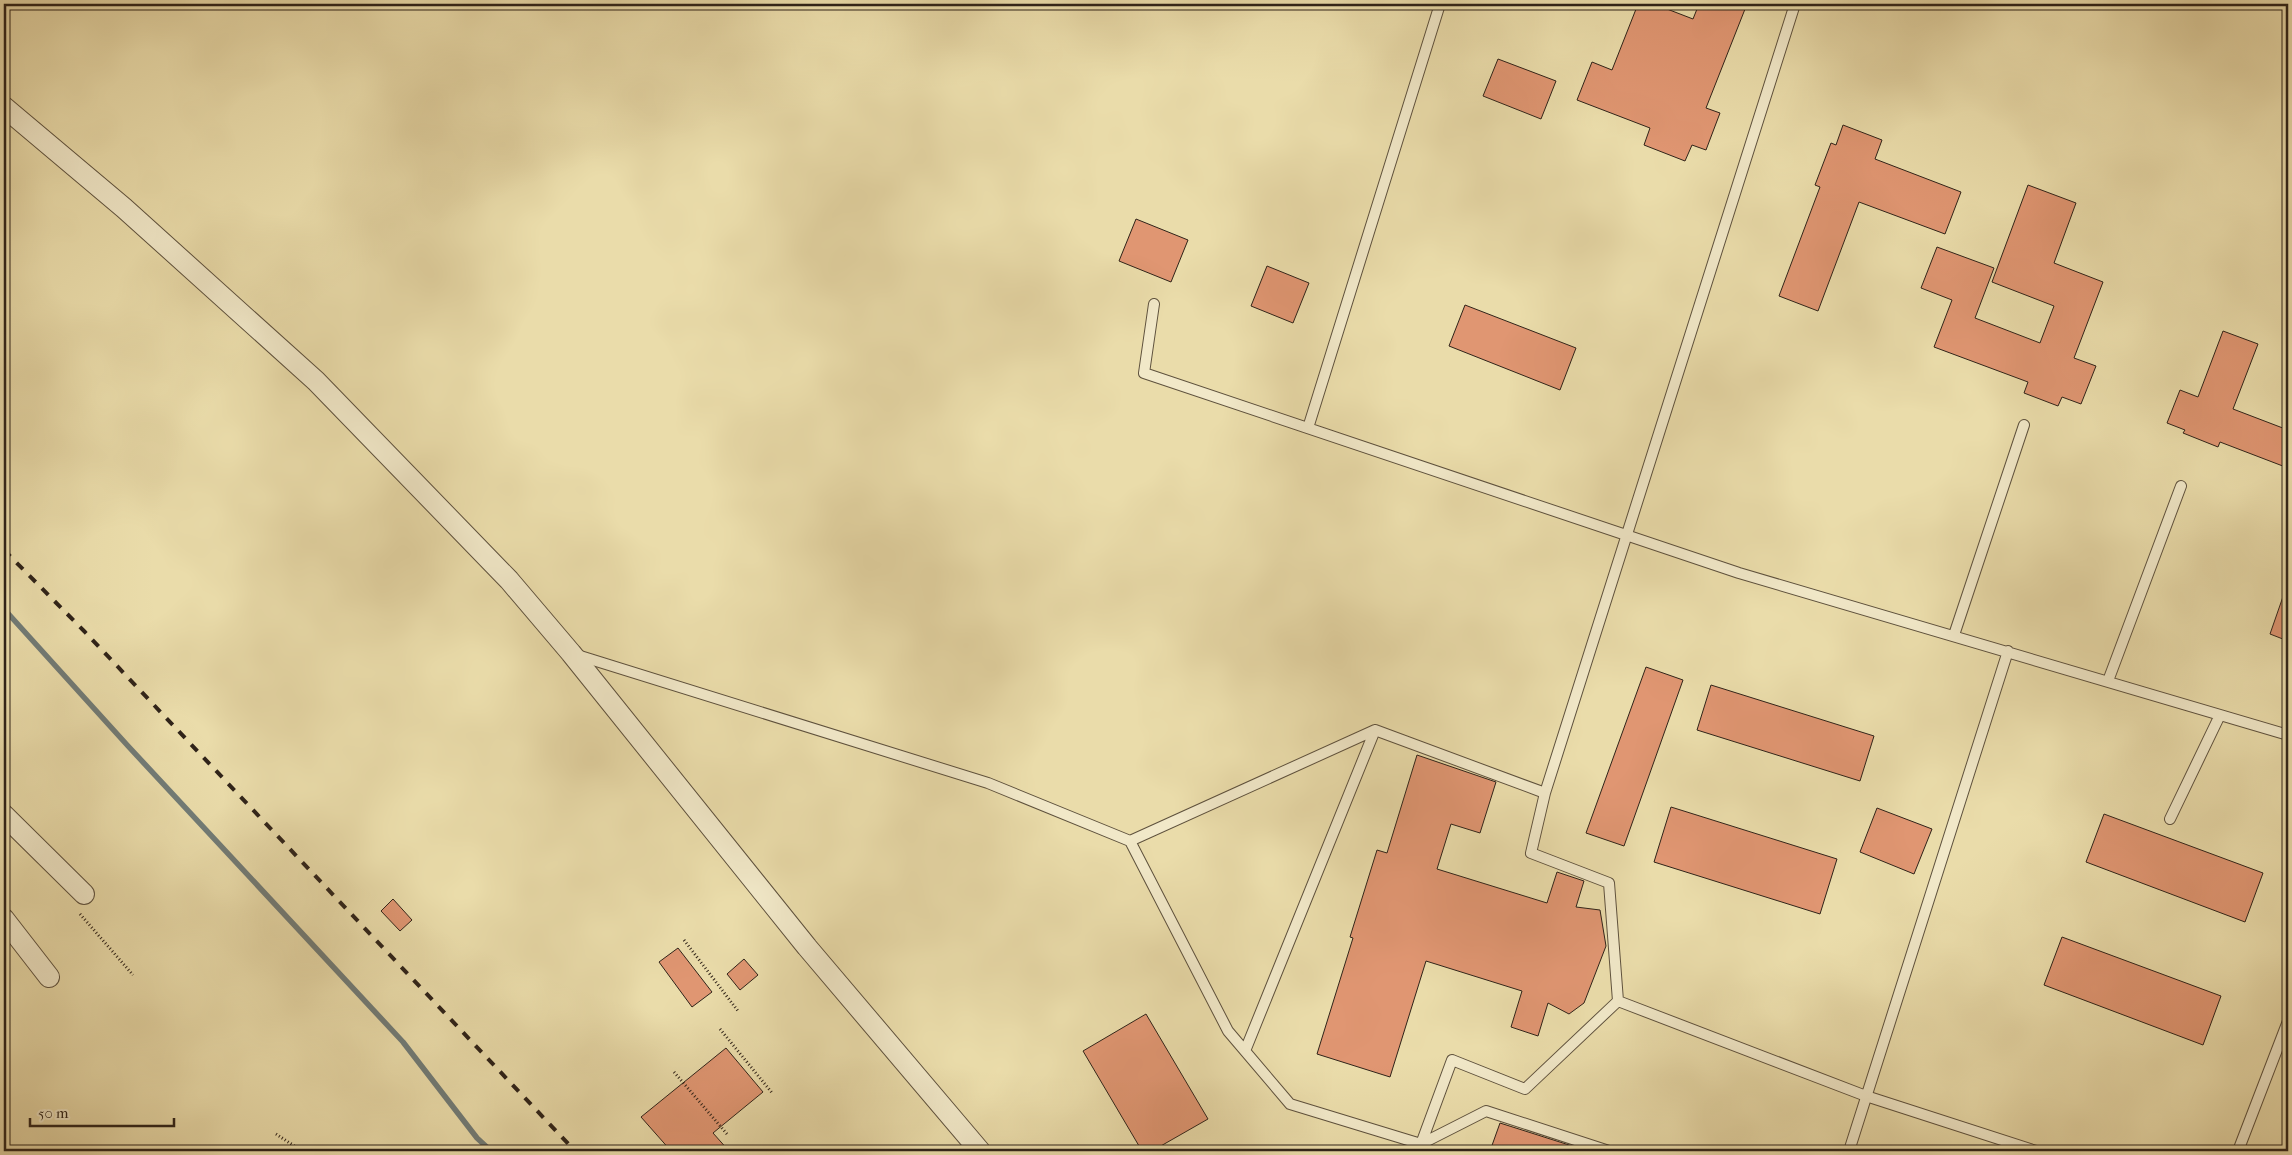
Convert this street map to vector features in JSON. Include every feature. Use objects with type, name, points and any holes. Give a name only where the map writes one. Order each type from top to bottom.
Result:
[{"type":"street","points":[[4,106],[124,208],[316,381],[508,580],[571,653],[807,947],[980,1151]]},
{"type":"street","points":[[4,815],[84,894]]},
{"type":"street","points":[[4,919],[49,977]]},
{"type":"lane","points":[[1308,428],[1440,4]]},
{"type":"lane","points":[[1618,1001],[1609,883],[1531,853],[1545,792],[1795,4]]},
{"type":"lane","points":[[1154,304],[1144,373],[1739,573],[2288,735]]},
{"type":"lane","points":[[1954,635],[2024,425]]},
{"type":"lane","points":[[2108,681],[2181,486]]},
{"type":"lane","points":[[1849,1151],[2008,651]]},
{"type":"lane","points":[[571,653],[988,783],[1130,841],[1228,1031],[1290,1104],[1420,1148],[1486,1111],[1609,1151]]},
{"type":"lane","points":[[2170,819],[2220,715]]},
{"type":"lane","points":[[1130,841],[1375,730],[1545,792]]},
{"type":"lane","points":[[1245,1051],[1375,730]]},
{"type":"lane","points":[[1618,1001],[1866,1096],[2036,1151]]},
{"type":"lane","points":[[1420,1148],[1452,1060],[1525,1089],[1618,1001]]},
{"type":"lane","points":[[2238,1151],[2288,1021]]},
{"type":"path","points":[[84,894],[79,913],[134,975]]},
{"type":"path","points":[[684,940],[738,1011]]},
{"type":"path","points":[[720,1029],[773,1094]]},
{"type":"path","points":[[674,1072],[726,1134]]},
{"type":"path","points":[[276,1134],[302,1151]]},
{"type":"building","points":[[1638,4],[1654,4],[1693,19],[1699,4],[1747,4],[1706,108],[1720,113],[1706,150],[1692,145],[1685,161],[1644,145],[1650,128],[1577,100],[1592,62],[1612,70]]},
{"type":"building","points":[[1498,59],[1556,81],[1541,119],[1483,96]]},
{"type":"building","points":[[1843,125],[1882,140],[1875,159],[1961,192],[1945,234],[1859,202],[1818,311],[1779,296],[1820,187],[1815,185],[1831,143],[1836,145]]},
{"type":"building","points":[[2028,185],[2076,203],[2054,263],[2103,282],[2074,358],[2096,366],[2081,404],[2062,397],[2058,406],[2024,393],[2028,382],[1934,347],[1952,300],[1921,288],[1937,247],[1994,268],[1975,318],[2040,343],[2054,306],[1992,282]]},
{"type":"building","points":[[1136,219],[1188,240],[1171,282],[1119,261]]},
{"type":"building","points":[[1267,266],[1309,283],[1293,323],[1251,306]]},
{"type":"building","points":[[1465,305],[1576,348],[1560,390],[1449,346]]},
{"type":"building","points":[[2223,331],[2258,344],[2233,409],[2288,430],[2288,468],[2220,442],[2218,447],[2183,433],[2185,430],[2167,423],[2180,390],[2198,397]]},
{"type":"building","points":[[2286,588],[2288,589],[2288,641],[2270,634]]},
{"type":"building","points":[[1646,667],[1683,680],[1624,846],[1586,833]]},
{"type":"building","points":[[1711,685],[1874,736],[1860,781],[1697,730]]},
{"type":"building","points":[[1417,755],[1496,782],[1480,833],[1451,824],[1437,869],[1547,903],[1557,872],[1584,881],[1576,907],[1600,910],[1606,946],[1584,1003],[1569,1014],[1548,1003],[1538,1036],[1511,1027],[1522,991],[1426,961],[1390,1077],[1317,1054],[1353,938],[1350,937],[1377,850],[1387,853]]},
{"type":"building","points":[[1671,807],[1837,859],[1820,914],[1654,862]]},
{"type":"building","points":[[1877,808],[1932,829],[1914,874],[1860,852]]},
{"type":"building","points":[[2104,814],[2263,873],[2245,922],[2086,862]]},
{"type":"building","points":[[393,899],[412,920],[400,931],[381,911]]},
{"type":"building","points":[[2062,937],[2221,996],[2203,1045],[2044,985]]},
{"type":"building","points":[[678,948],[712,992],[692,1007],[659,962]]},
{"type":"building","points":[[744,959],[758,975],[740,990],[727,974]]},
{"type":"building","points":[[1146,1014],[1208,1119],[1152,1151],[1142,1151],[1083,1051]]},
{"type":"building","points":[[726,1048],[763,1092],[713,1133],[729,1151],[671,1151],[641,1117]]},
{"type":"building","points":[[1500,1123],[1588,1151],[1490,1151]]},
{"type":"waterway","points":[[4,609],[128,746],[403,1042],[477,1138],[491,1151]]},
{"type":"railway","points":[[4,550],[85,632],[575,1151]]}]
